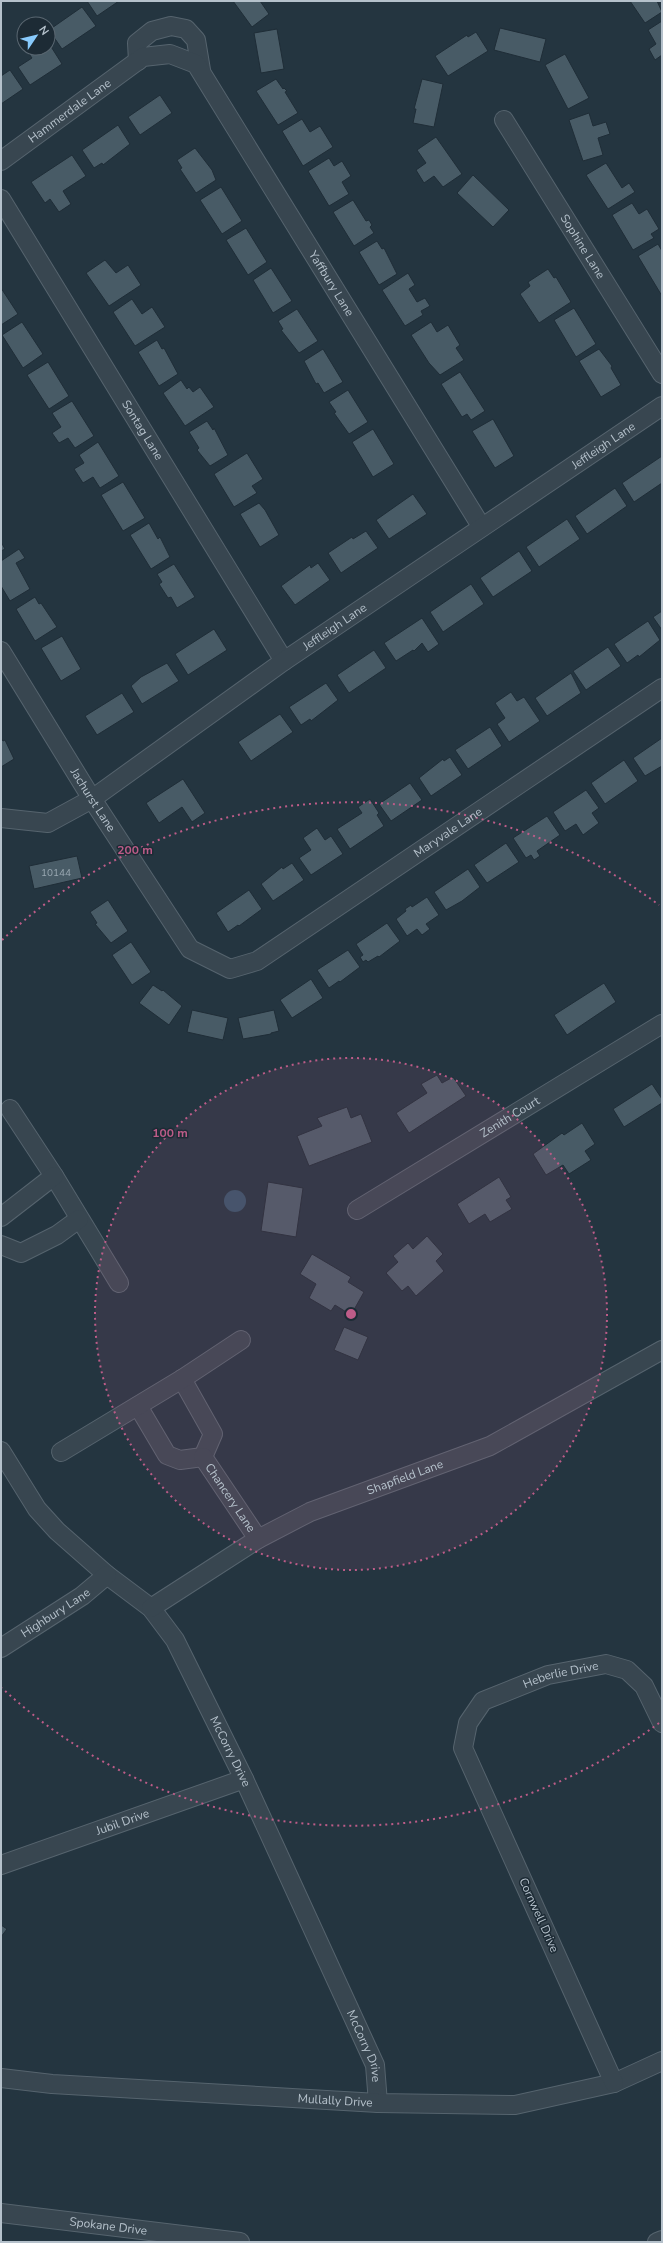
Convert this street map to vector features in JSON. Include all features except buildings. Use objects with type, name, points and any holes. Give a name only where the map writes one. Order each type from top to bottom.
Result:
[{"type":"street","points":[[138,61],[137,43],[152,31],[171,26],[186,29],[196,40],[200,70]]},
{"type":"street","name":"Hammerdale Lane","points":[[1,161],[143,57],[170,54]]},
{"type":"street","name":"Yaffbury Lane","points":[[170,54],[196,64],[200,70],[481,526]]},
{"type":"street","name":"Sophine Lane","points":[[504,120],[662,374]]},
{"type":"street","name":"Sontag Lane","points":[[1,199],[284,661]]},
{"type":"street","name":"Jeffleigh Lane","points":[[1,818],[16,821],[48,822],[92,799],[284,661],[481,526],[662,406]]},
{"type":"street","name":"Jachurst Lane","points":[[1,651],[92,799],[190,949],[230,969]]},
{"type":"street","name":"Maryvale Lane","points":[[230,969],[257,961],[662,688]]},
{"type":"street","name":"Zenith Court","points":[[358,1210],[662,1024]]},
{"type":"street","points":[[10,1109],[54,1176],[119,1283]]},
{"type":"street","points":[[1,1217],[54,1176]]},
{"type":"street","points":[[1,1246],[21,1253],[57,1235],[79,1219]]},
{"type":"street","points":[[61,1452],[182,1379],[241,1340]]},
{"type":"street","name":"Shapfield Lane","points":[[151,1608],[258,1539],[310,1512],[490,1446],[662,1350]]},
{"type":"street","name":"Chancery Lane","points":[[182,1379],[213,1434],[203,1457]]},
{"type":"street","name":"Chancery Lane","points":[[138,1406],[167,1455],[180,1460],[203,1457]]},
{"type":"street","name":"McCorry Drive","points":[[1,1451],[37,1508],[57,1531],[107,1575],[151,1608],[175,1640],[244,1779],[375,2064],[378,2103]]},
{"type":"street","name":"Chancery Lane","points":[[203,1457],[258,1539]]},
{"type":"street","name":"Highbury Lane","points":[[1,1648],[82,1596],[107,1575]]},
{"type":"street","name":"Heberlie Drive","points":[[463,1748],[468,1723],[483,1702],[548,1675],[606,1664],[627,1670],[644,1686],[662,1723]]},
{"type":"street","name":"Cornwell Drive","points":[[463,1748],[614,2083]]},
{"type":"street","name":"Jubil Drive","points":[[1,1865],[244,1779]]},
{"type":"street","name":"Mullally Drive","points":[[1,2078],[52,2084],[378,2103],[515,2105],[614,2083],[662,2061]]},
{"type":"street","name":"Spokane Drive","points":[[1,2213],[240,2242]]},
{"type":"street","points":[[657,2242],[662,2240]]},
{"type":"water","points":[[235,1190],[243,1193],[246,1201],[243,1209],[235,1212],[227,1209],[224,1201],[227,1193]]}]
